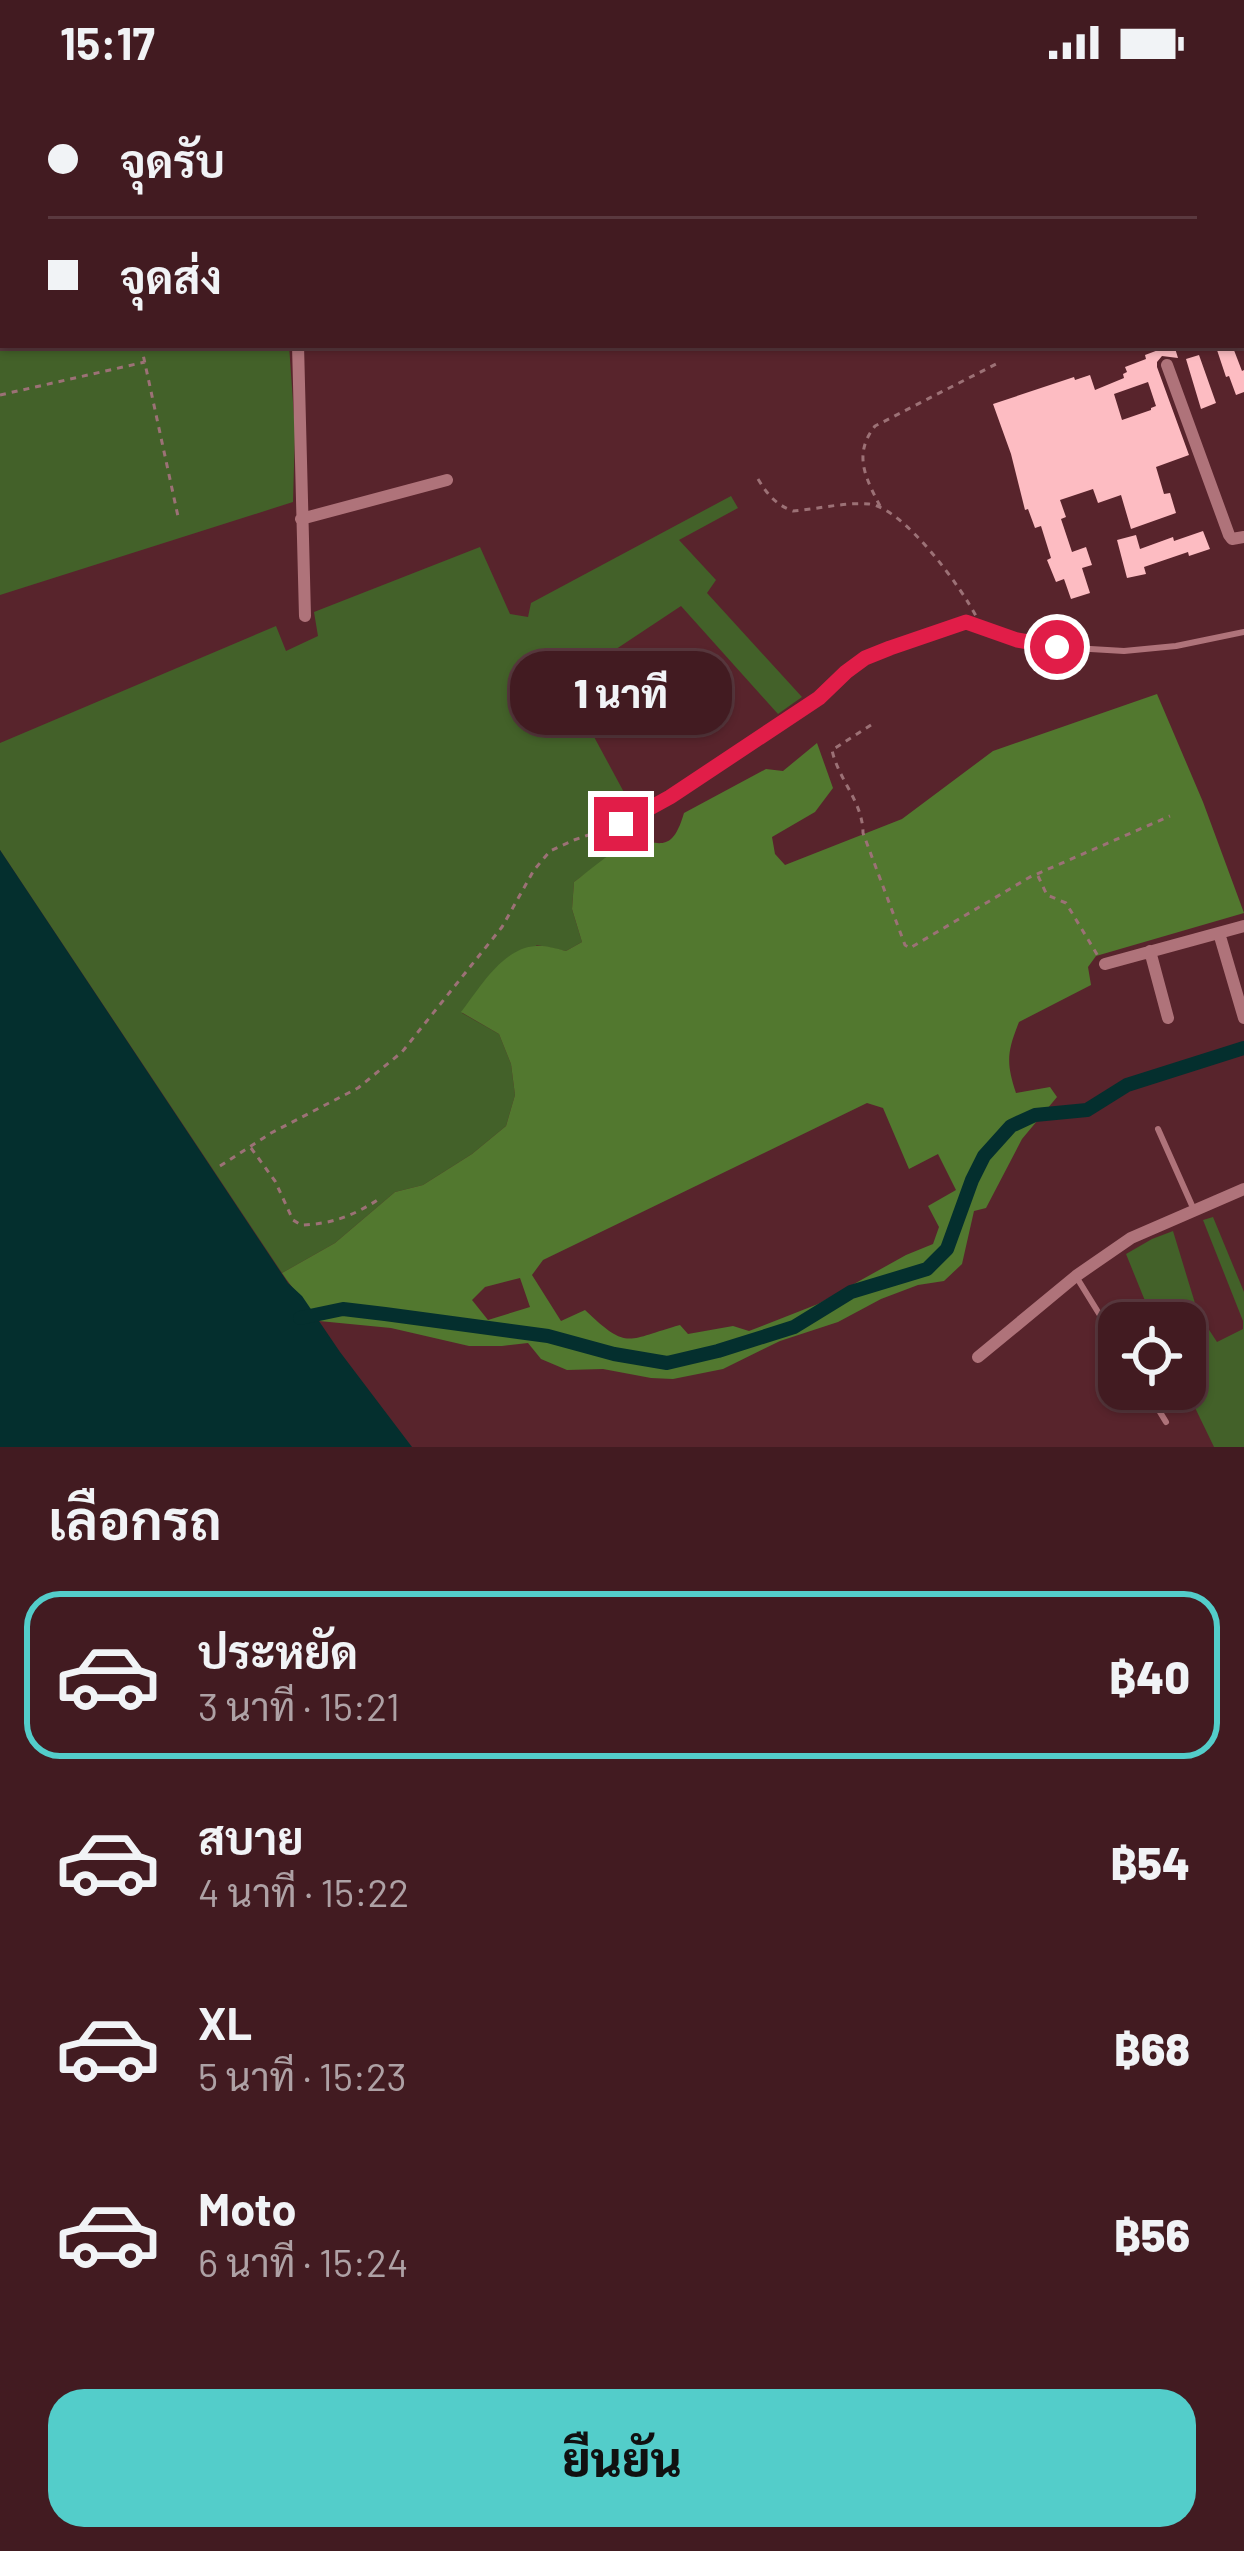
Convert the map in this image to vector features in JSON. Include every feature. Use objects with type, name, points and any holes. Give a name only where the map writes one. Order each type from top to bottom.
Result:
[{"type":"street","points":[[298,348],[305,616]]},
{"type":"street","points":[[1167,365],[1229,535],[1244,537]]},
{"type":"street","points":[[302,519],[447,480]]},
{"type":"street","points":[[1105,964],[1244,926]]},
{"type":"street","points":[[1219,933],[1244,1018]]},
{"type":"street","points":[[1150,951],[1168,1018]]},
{"type":"street","points":[[979,1357],[1076,1276],[1131,1238],[1244,1190]]},
{"type":"lane","points":[[621,824],[819,698],[865,658],[966,622],[1017,640],[1124,652],[1244,632]]},
{"type":"lane","points":[[1159,1129],[1194,1210]]},
{"type":"lane","points":[[1076,1276],[1098,1312]]},
{"type":"lane","points":[[1159,1410],[1166,1422]]},
{"type":"path","points":[[142,348],[179,521]]},
{"type":"path","points":[[0,394],[145,362]]},
{"type":"path","points":[[881,508],[862,460],[864,440],[875,426],[998,363]]},
{"type":"path","points":[[758,479],[767,494],[793,511],[873,504],[893,514],[968,599],[981,626]]},
{"type":"path","points":[[871,725],[832,750],[910,948],[1037,874],[1170,815]]},
{"type":"path","points":[[220,1166],[358,1088],[402,1052],[502,927],[550,851],[621,824]]},
{"type":"path","points":[[1037,874],[1047,895],[1066,903],[1105,964]]},
{"type":"path","points":[[249,1147],[275,1181],[293,1220],[301,1225],[353,1216],[380,1199]]},
{"type":"green space","points":[[0,348],[289,348],[295,431],[293,502],[0,595]]},
{"type":"green space","points":[[731,496],[738,508],[679,540],[716,580],[707,593],[802,697],[778,714],[681,606],[565,683],[633,809],[611,820],[626,844],[574,882],[572,909],[582,942],[566,951],[537,945],[462,1013],[499,1034],[511,1064],[515,1095],[506,1126],[423,1185],[395,1192],[335,1243],[282,1273],[0,850],[0,743],[276,626],[286,651],[318,636],[314,612],[480,547],[510,614],[528,617],[531,603]]},
{"type":"green space","points":[[1157,694],[1244,913],[1096,956],[1088,967],[1091,985],[1019,1022],[1009,1058],[1016,1093],[1050,1087],[1057,1097],[1022,1139],[986,1208],[974,1211],[962,1264],[944,1281],[881,1299],[838,1322],[780,1341],[723,1369],[673,1379],[603,1369],[567,1370],[541,1359],[528,1343],[469,1346],[391,1328],[319,1321],[282,1273],[335,1243],[395,1192],[423,1185],[506,1126],[515,1095],[511,1064],[499,1034],[461,1012],[513,954],[536,946],[566,951],[582,942],[572,909],[574,882],[623,847],[666,842],[684,813],[766,769],[783,771],[817,743],[833,788],[815,812],[772,837],[775,854],[785,865],[902,819],[993,751]],"holes":[[[867,1103],[883,1108],[909,1169],[938,1154],[956,1190],[928,1206],[939,1227],[933,1244],[818,1304],[749,1331],[733,1326],[688,1334],[680,1325],[628,1338],[610,1332],[585,1310],[561,1321],[532,1275],[543,1260]],[[520,1278],[530,1307],[488,1320],[472,1300],[485,1287]]]},
{"type":"green space","points":[[1213,1217],[1244,1292],[1244,1447],[1214,1447],[1196,1410],[1206,1410],[1206,1325],[1217,1342],[1243,1329],[1203,1220]]},
{"type":"green space","points":[[1173,1231],[1195,1302],[1145,1302],[1126,1254]]},
{"type":"water","points":[[0,850],[288,1283],[412,1447],[0,1447]]},
{"type":"building","points":[[1175,348],[1178,358],[1162,356],[1157,362],[1189,455],[1156,467],[1176,513],[1131,529],[1121,495],[1098,503],[1093,489],[1060,500],[1072,552],[1086,547],[1092,565],[1082,568],[1090,593],[1071,599],[1064,579],[1056,582],[1041,526],[1035,528],[1025,510],[993,404],[1074,377],[1090,375],[1095,390],[1124,378],[1125,367],[1146,359],[1145,355]],"holes":[[[1148,382],[1156,406],[1122,420],[1114,394]]]},
{"type":"building","points":[[1216,348],[1233,348],[1244,370],[1244,392],[1236,395]]},
{"type":"building","points":[[1199,355],[1216,403],[1201,409],[1186,359]]},
{"type":"building","points":[[1203,531],[1210,549],[1144,567],[1146,574],[1127,578],[1117,540],[1136,535],[1140,549]]},
{"type":"waterway","points":[[300,1318],[343,1309],[385,1314],[548,1336],[667,1363],[718,1351],[794,1327],[851,1292],[927,1269],[947,1249],[984,1156],[1011,1126],[1035,1115],[1087,1110],[1127,1085],[1244,1048]]},
{"type":"route","points":[[621,824],[819,698],[865,658],[966,622],[1017,640],[1057,647]]}]
